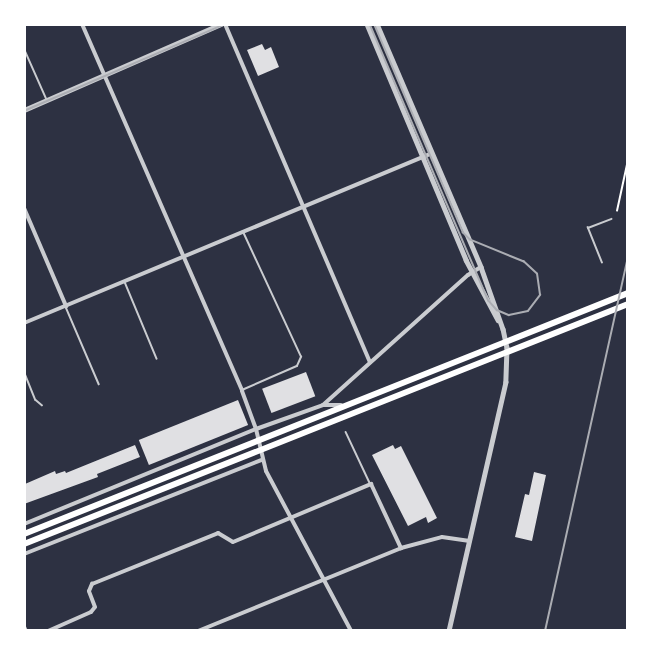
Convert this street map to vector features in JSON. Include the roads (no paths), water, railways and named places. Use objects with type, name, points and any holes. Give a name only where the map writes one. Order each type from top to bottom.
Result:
[{"type":"main road","points":[[24,534],[628,293]]},
{"type":"main road","points":[[24,544],[628,304]]},
{"type":"street","points":[[82,24],[242,391],[256,429],[261,460],[351,631]]},
{"type":"street","points":[[24,110],[223,24],[305,206],[370,362]]},
{"type":"street","points":[[367,24],[472,272],[503,329]]},
{"type":"street","points":[[377,24],[482,267],[503,329],[507,359],[506,382],[449,631]]},
{"type":"street","points":[[24,323],[432,153]]},
{"type":"street","points":[[24,208],[66,306]]},
{"type":"street","points":[[323,405],[472,272],[482,267]]},
{"type":"street","points":[[24,524],[256,429],[323,405],[351,404]]},
{"type":"street","points":[[24,554],[261,460]]},
{"type":"street","points":[[48,631],[91,612],[95,607],[89,591],[92,584],[218,533],[232,542],[371,484],[401,548]]},
{"type":"street","points":[[198,631],[401,548],[442,537],[470,541]]},
{"type":"lane","points":[[24,48],[47,100]]},
{"type":"lane","points":[[602,263],[588,228],[611,219]]},
{"type":"lane","points":[[242,391],[297,366],[301,357],[243,232]]},
{"type":"lane","points":[[124,281],[157,359]]},
{"type":"lane","points":[[66,306],[99,384]]},
{"type":"lane","points":[[24,371],[36,400],[42,405]]},
{"type":"lane","points":[[346,432],[371,484]]},
{"type":"tram line","points":[[24,111],[225,24]]},
{"type":"tram line","points":[[370,24],[489,301],[497,310],[509,315],[528,311],[540,295],[537,274],[524,262],[470,240],[463,233],[374,24]]},
{"type":"railway","points":[[545,631],[628,256]]}]
